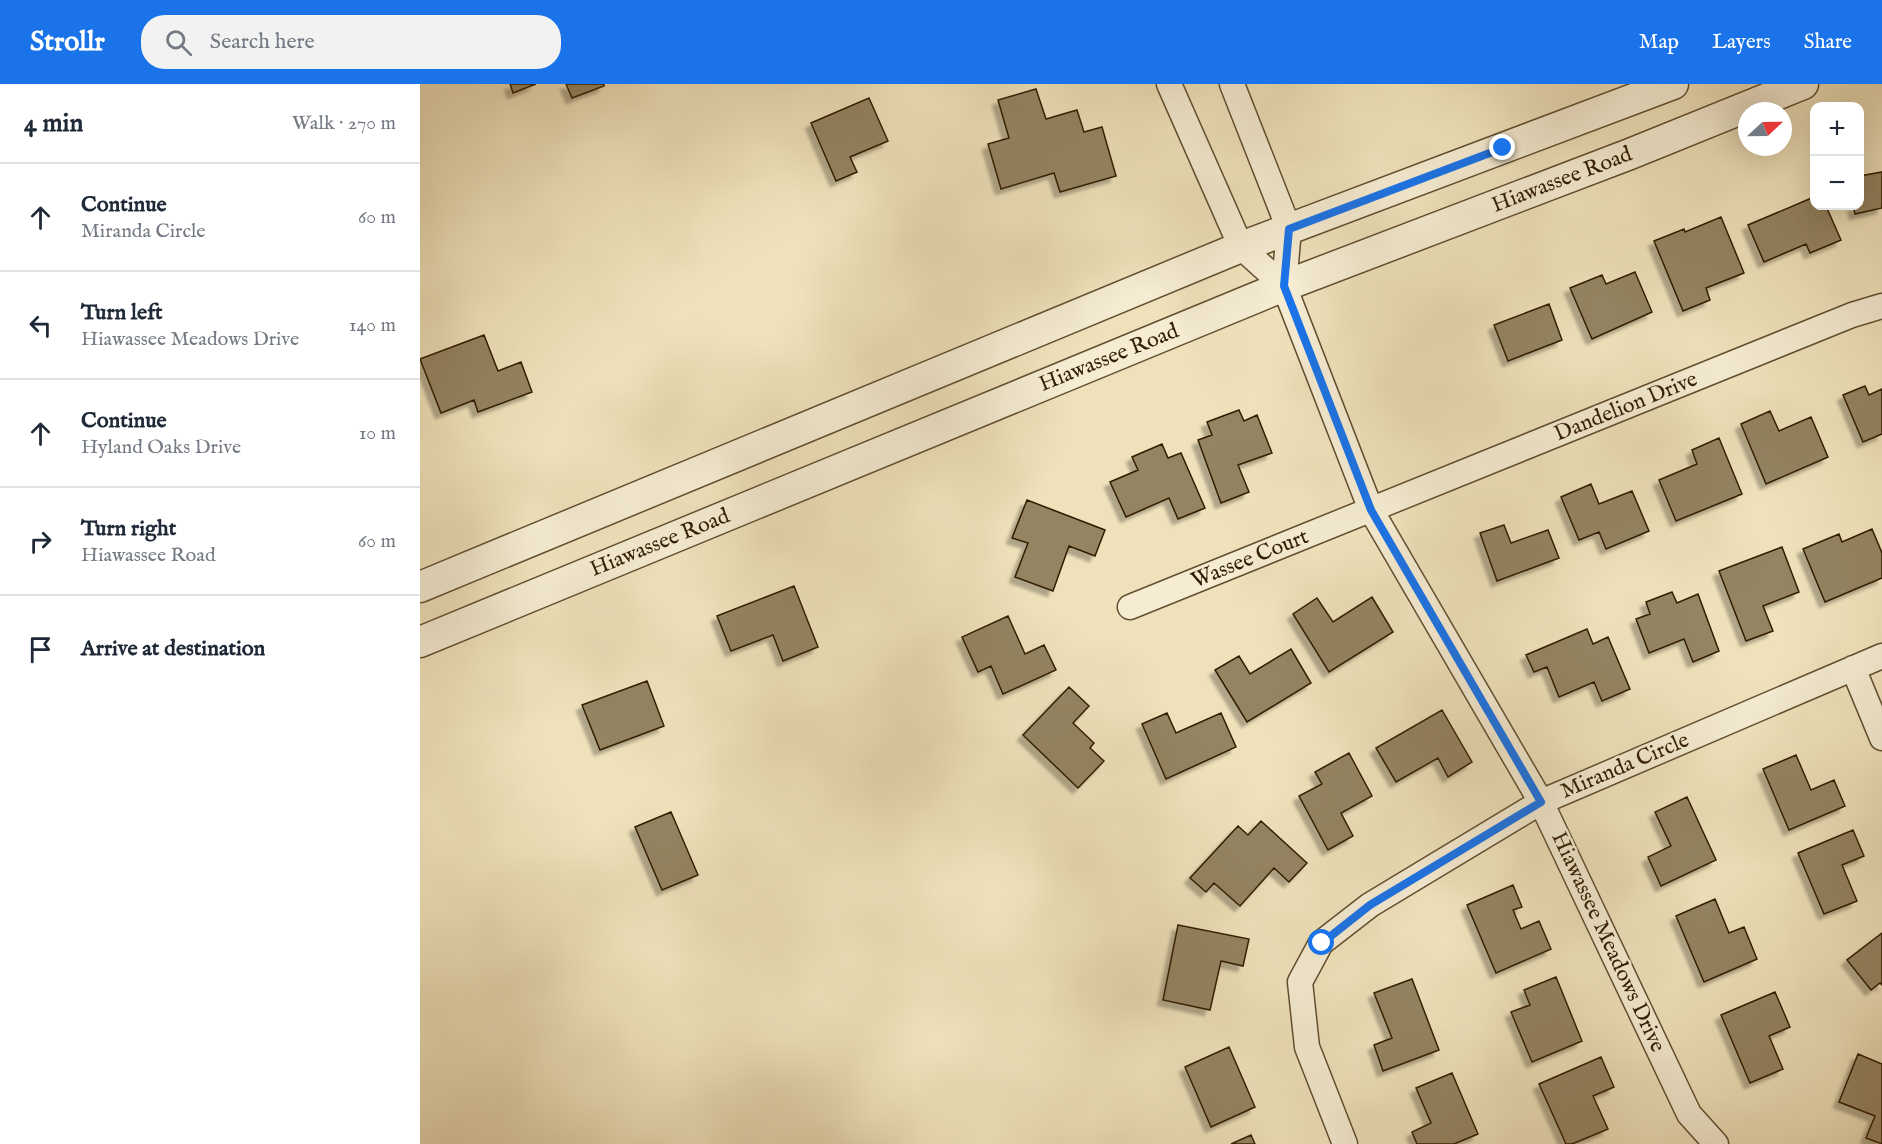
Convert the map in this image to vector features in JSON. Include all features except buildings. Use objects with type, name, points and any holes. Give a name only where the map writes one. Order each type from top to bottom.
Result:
[{"type":"street","points":[[1169,84],[1241,248],[1284,286]]},
{"type":"street","points":[[1232,84],[1289,229],[1284,286]]},
{"type":"street","points":[[420,587],[1241,248],[1673,84]]},
{"type":"street","name":"Hiawassee Road","points":[[420,642],[1284,286],[1630,154],[1803,84]]},
{"type":"street","name":"Hiawassee Meadows Drive","points":[[1284,286],[1371,510],[1541,802],[1689,1114],[1716,1144]]},
{"type":"street","name":"Dandelion Drive","points":[[1371,510],[1842,320],[1882,306]]},
{"type":"street","name":"Wassee Court","points":[[1130,607],[1371,510]]},
{"type":"street","name":"Miranda Circle","points":[[1345,1144],[1307,1047],[1300,982],[1322,943],[1370,905],[1541,802],[1882,656]]},
{"type":"street","points":[[1853,668],[1882,738]]},
{"type":"route","points":[[1322,943],[1370,905],[1541,802],[1371,510],[1284,286],[1289,229],[1503,148]]}]
